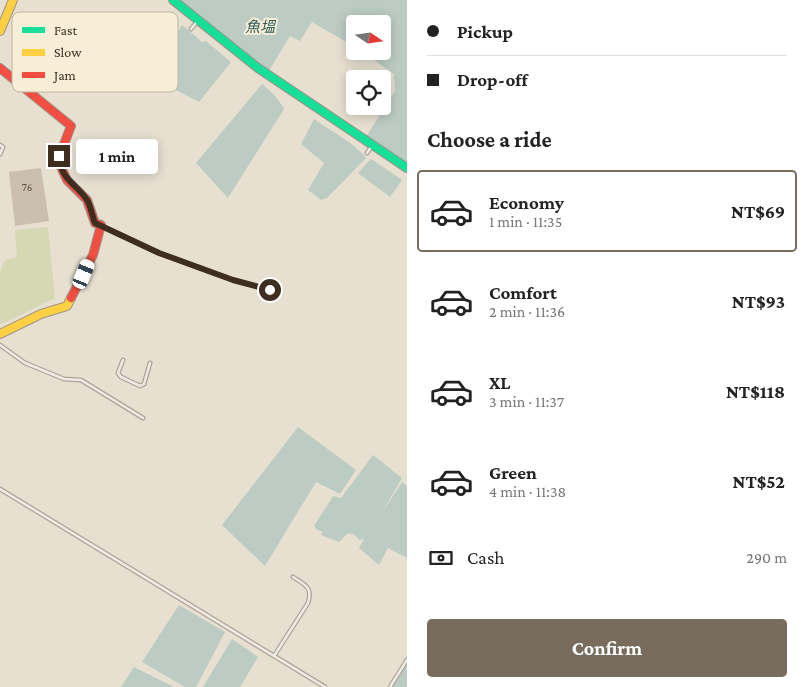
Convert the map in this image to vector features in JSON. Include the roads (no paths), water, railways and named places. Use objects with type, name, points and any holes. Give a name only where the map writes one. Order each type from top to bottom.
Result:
[{"type":"street","points":[[0,31],[13,0]]},
{"type":"street","points":[[173,0],[197,22],[304,100],[407,168]]},
{"type":"street","points":[[0,68],[12,78]]},
{"type":"street","points":[[0,334],[41,314],[67,306],[93,255],[101,225],[95,223],[87,200],[67,180],[60,165],[59,156],[71,126],[29,92]]},
{"type":"lane","points":[[191,29],[197,22]]},
{"type":"lane","points":[[0,144],[3,147],[0,154]]},
{"type":"lane","points":[[367,153],[372,146]]},
{"type":"lane","points":[[101,225],[159,253],[233,280],[270,290]]},
{"type":"lane","points":[[0,345],[25,363],[64,379],[81,380],[142,418]]},
{"type":"lane","points":[[123,360],[118,373],[121,377],[140,386],[144,384],[150,363]]},
{"type":"lane","points":[[0,489],[320,686],[325,687]]},
{"type":"lane","points":[[274,656],[308,603],[311,593],[309,588],[293,576]]},
{"type":"lane","points":[[390,687],[407,660]]},
{"type":"water","points":[[170,0],[407,0],[407,171],[362,143],[380,115],[391,115],[391,97],[395,91],[394,74],[391,70],[374,60],[391,60],[391,15],[346,15],[346,42],[312,22],[300,41],[290,36],[267,74]]},
{"type":"water","name":"魚塭","points":[[182,25],[202,42],[206,41],[231,62],[199,102],[178,91],[178,31]]},
{"type":"water","points":[[262,84],[284,109],[228,198],[196,163]]},
{"type":"water","points":[[314,119],[349,142],[366,158],[327,198],[321,200],[308,190],[324,163],[301,144]]},
{"type":"water","points":[[371,159],[402,180],[390,197],[358,173]]},
{"type":"water","points":[[298,427],[356,470],[340,494],[316,482],[265,566],[222,525]]},
{"type":"water","points":[[373,455],[402,478],[381,514],[402,482],[407,486],[407,558],[388,548],[379,565],[359,548],[364,539],[359,540],[355,535],[348,533],[339,542],[321,535],[323,532],[317,530],[314,526],[333,496],[341,498]]},
{"type":"water","points":[[179,605],[225,632],[196,687],[185,687],[142,662]]},
{"type":"water","points":[[232,639],[258,657],[240,687],[203,687]]},
{"type":"water","points":[[407,665],[407,687],[392,687]]},
{"type":"water","points":[[134,667],[174,687],[121,687]]}]
